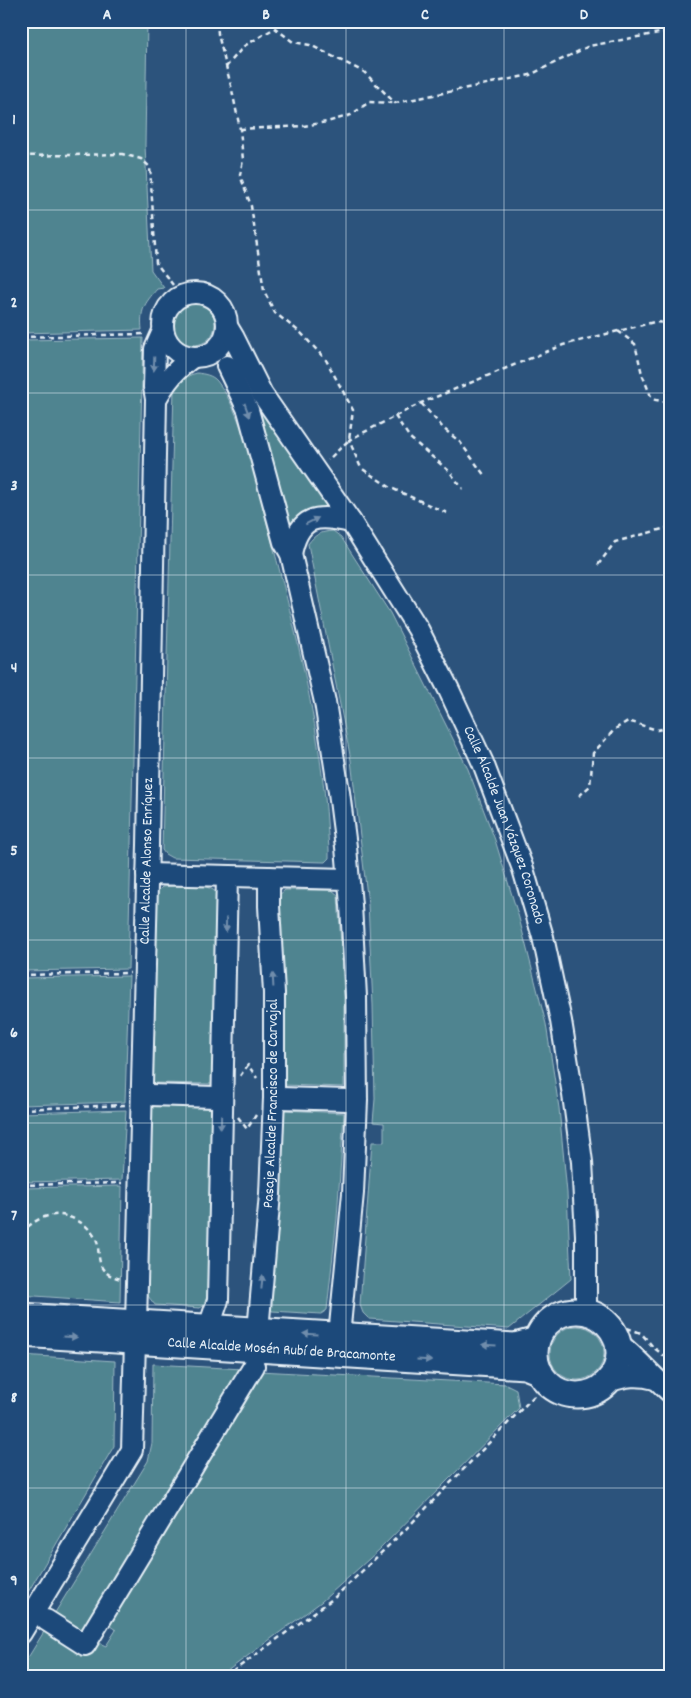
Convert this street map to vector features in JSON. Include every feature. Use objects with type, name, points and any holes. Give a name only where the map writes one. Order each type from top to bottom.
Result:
[{"type":"main road","points":[[568,1312],[586,1312],[598,1316],[622,1335],[619,1360],[615,1372],[608,1382],[598,1389],[584,1394],[569,1394],[556,1389],[546,1381],[539,1383],[536,1360],[537,1340],[547,1324],[557,1316],[568,1312]]},
{"type":"main road","name":"Calle Alcalde Mosén Rubí de Bracamonte","points":[[21,1316],[135,1332],[525,1366],[539,1383]]},
{"type":"main road","name":"Calle Alcalde Mosén Rubí de Bracamonte","points":[[21,1334],[135,1332],[209,1327],[515,1346],[537,1340]]},
{"type":"street","points":[[193,358],[176,352],[165,337],[155,332],[169,306],[180,296],[195,292],[214,298],[225,312],[228,328],[220,359],[248,410],[284,542],[291,554],[325,702],[339,792],[346,847],[356,997],[357,1100],[352,1193],[339,1336]]},
{"type":"street","name":"Calle Alcalde Juan Vázquez Coronado","points":[[228,328],[262,394],[351,522],[413,621],[449,690],[483,763],[523,869],[542,937],[557,1002],[573,1095],[582,1162],[586,1312]]},
{"type":"street","name":"Calle Alcalde Alonso Enríquez","points":[[21,1633],[132,1450],[147,874],[156,398],[154,387],[155,332]]},
{"type":"street","points":[[156,398],[166,381],[180,366],[193,358],[206,356],[220,359]]},
{"type":"street","name":"Calle Alcalde Juan Vázquez Coronado","points":[[220,359],[262,394]]},
{"type":"street","points":[[291,554],[294,540],[301,527],[311,520],[321,517],[351,522]]},
{"type":"street","points":[[147,874],[348,879]]},
{"type":"street","points":[[209,1327],[218,1300],[227,876]]},
{"type":"street","name":"Pasaje Alcalde Francisco de Carvajal","points":[[258,1331],[270,1194],[274,1098],[274,993],[269,877]]},
{"type":"street","points":[[150,1095],[215,1097]]},
{"type":"street","points":[[281,1098],[347,1100]]},
{"type":"street","points":[[622,1335],[643,1365],[662,1385]]},
{"type":"street","points":[[46,1620],[85,1645],[254,1366]]},
{"type":"street","points":[[608,1382],[628,1376],[645,1376],[662,1385]]},
{"type":"path","points":[[217,21],[218,34],[240,129],[243,160],[240,175],[252,206],[264,291],[275,313],[301,333],[326,360],[353,410],[349,440],[361,468],[391,488],[447,513]]},
{"type":"path","points":[[272,21],[275,28],[293,42],[310,45],[364,72],[395,104]]},
{"type":"path","points":[[226,67],[244,46],[275,28]]},
{"type":"path","points":[[240,129],[304,126],[351,115],[369,102],[395,104],[530,75],[589,46],[670,31]]},
{"type":"path","points":[[21,156],[122,154],[141,159],[150,167],[156,263],[173,285]]},
{"type":"path","points":[[322,466],[349,440],[421,403],[563,345],[654,322],[670,323]]},
{"type":"path","points":[[618,331],[635,344],[642,374],[652,399],[665,402],[670,401]]},
{"type":"path","points":[[21,337],[155,332]]},
{"type":"path","points":[[421,403],[444,429],[460,442],[485,476]]},
{"type":"path","points":[[396,416],[410,438],[449,471],[464,489]]},
{"type":"path","points":[[598,565],[615,542],[670,527]]},
{"type":"path","points":[[579,796],[590,786],[593,753],[615,729],[628,721],[657,730],[670,727]]},
{"type":"path","points":[[21,975],[131,973]]},
{"type":"path","points":[[237,1080],[248,1065],[258,1080]]},
{"type":"path","points":[[21,1108],[128,1105]]},
{"type":"path","points":[[236,1113],[247,1129],[258,1113]]},
{"type":"path","points":[[21,1185],[125,1183]]},
{"type":"path","points":[[21,1233],[35,1221],[48,1215],[62,1214],[77,1220],[88,1227],[96,1240],[101,1266],[106,1273],[123,1280]]},
{"type":"path","points":[[622,1335],[641,1333],[654,1348],[670,1360]]},
{"type":"path","points":[[225,1677],[334,1598],[406,1529],[539,1383]]},
{"type":"green space","points":[[21,21],[147,21],[145,145],[151,270],[164,288],[157,289],[146,303],[142,312],[142,330],[21,333]]},
{"type":"green space","points":[[194,303],[209,309],[215,324],[209,339],[194,345],[179,339],[173,324],[179,309]]},
{"type":"green space","points":[[143,338],[128,969],[21,971],[21,340]]},
{"type":"green space","points":[[197,373],[208,375],[215,379],[226,394],[241,426],[252,462],[290,609],[312,708],[323,783],[329,849],[329,858],[325,862],[172,858],[162,850],[174,388],[183,378]]},
{"type":"green space","points":[[249,394],[336,512],[288,542]]},
{"type":"green space","points":[[333,531],[341,537],[390,613],[468,769],[495,840],[519,918],[546,1024],[559,1108],[567,1193],[571,1279],[509,1329],[369,1319],[363,1313],[360,1305],[372,1142],[384,1142],[384,1123],[373,1122],[375,1099],[373,1005],[368,904],[351,760],[308,544],[319,534]]},
{"type":"green space","points":[[204,886],[219,895],[213,1084],[153,1083],[157,892],[162,887]]},
{"type":"green space","points":[[285,890],[332,890],[338,895],[344,997],[344,1087],[284,1085],[284,1001],[278,896]]},
{"type":"green space","points":[[129,976],[125,1102],[21,1105],[21,978]]},
{"type":"green space","points":[[152,1106],[213,1108],[210,1298],[200,1308],[155,1305],[148,1296]]},
{"type":"green space","points":[[126,1110],[122,1180],[21,1182],[21,1113]]},
{"type":"green space","points":[[283,1110],[344,1113],[337,1218],[327,1310],[321,1314],[272,1311],[268,1301]]},
{"type":"green space","points":[[122,1186],[120,1302],[21,1295],[21,1188]]},
{"type":"green space","points":[[577,1326],[587,1328],[596,1334],[602,1343],[604,1353],[602,1363],[596,1372],[587,1378],[577,1380],[567,1378],[558,1372],[552,1363],[550,1353],[552,1343],[558,1334],[567,1328]]},
{"type":"green space","points":[[21,1355],[115,1361],[114,1446],[21,1604]]},
{"type":"green space","points":[[153,1364],[243,1369],[82,1634],[53,1616],[148,1461],[152,1443]]},
{"type":"green space","points":[[259,1371],[506,1384],[516,1389],[519,1408],[379,1550],[321,1602],[219,1677],[21,1677],[21,1669],[45,1630],[87,1656],[97,1642],[106,1646],[116,1630],[107,1624]]}]
